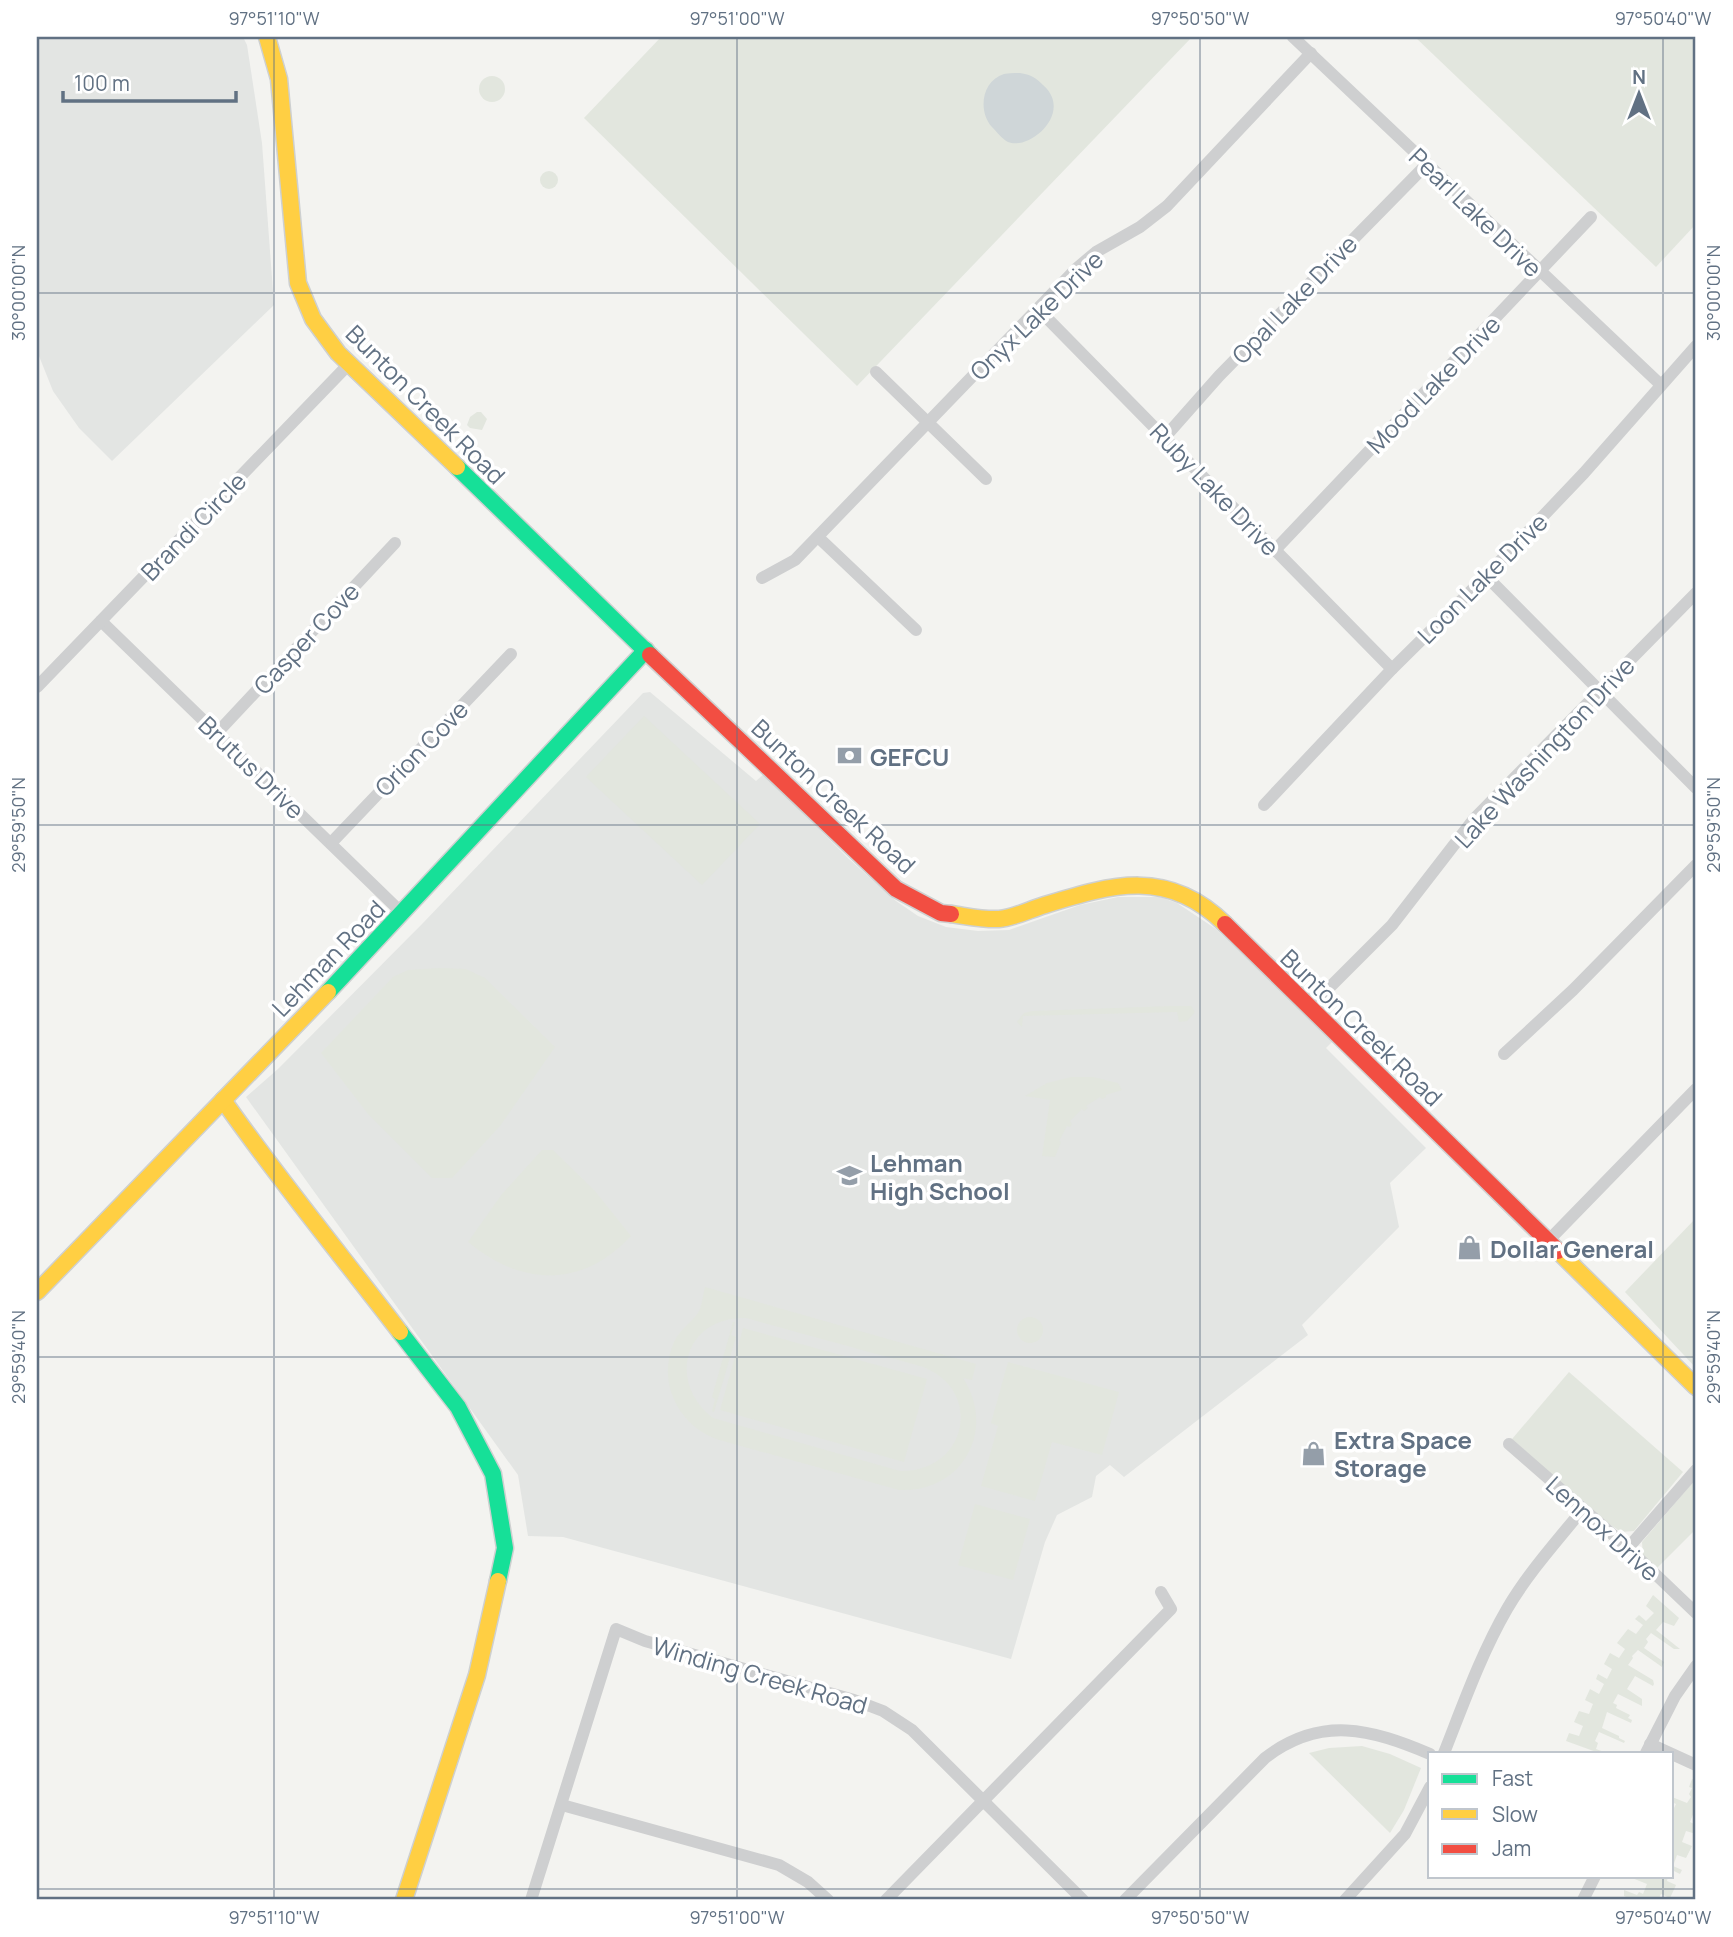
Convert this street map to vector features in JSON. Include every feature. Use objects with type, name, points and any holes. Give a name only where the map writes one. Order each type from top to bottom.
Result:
[{"type":"street","name":"Bunton Creek Road","points":[[267,37],[279,79],[298,283],[313,319],[348,365],[852,849],[896,889],[941,913],[1000,919],[1093,890],[1130,884],[1160,887],[1179,893],[1213,912],[1696,1387]]},
{"type":"street","name":"Pearl Lake Drive","points":[[1293,37],[1661,385]]},
{"type":"street","name":"Onyx Lake Drive","points":[[762,578],[795,560],[1096,252],[1140,227],[1167,206],[1311,53]]},
{"type":"street","name":"Opal Lake Drive","points":[[1165,438],[1219,376],[1427,164]]},
{"type":"street","name":"Mood Lake Drive","points":[[1274,551],[1591,217]]},
{"type":"street","name":"Ruby Lake Drive","points":[[1038,309],[1392,669]]},
{"type":"street","name":"Loon Lake Drive","points":[[1264,804],[1584,473],[1696,346]]},
{"type":"street","name":"Brandi Circle","points":[[37,687],[348,365]]},
{"type":"street","points":[[876,372],[986,479]]},
{"type":"street","points":[[818,537],[916,630]]},
{"type":"street","name":"Casper Cove","points":[[216,734],[395,543]]},
{"type":"street","points":[[1486,576],[1602,690],[1696,788]]},
{"type":"street","name":"Lake Washington Drive","points":[[1310,1007],[1392,925],[1474,819],[1696,593]]},
{"type":"street","name":"Brutus Drive","points":[[101,621],[216,734],[332,842],[402,913]]},
{"type":"street","name":"Lehman Road","points":[[37,1292],[402,913],[646,650]]},
{"type":"street","name":"Orion Cove","points":[[332,842],[511,654]]},
{"type":"street","points":[[1504,1054],[1573,990],[1696,865]]},
{"type":"street","points":[[1548,1241],[1696,1089]]},
{"type":"street","points":[[223,1100],[268,1164],[458,1407],[493,1475],[505,1548],[494,1602],[477,1675],[404,1900]]},
{"type":"street","name":"Lennox Drive","points":[[1508,1444],[1628,1548],[1696,1613]]},
{"type":"street","points":[[1628,1548],[1696,1470]]},
{"type":"street","points":[[1444,1752],[1476,1672],[1507,1609],[1527,1578],[1583,1509]]},
{"type":"street","points":[[886,1900],[1171,1609],[1161,1592]]},
{"type":"street","name":"Winding Creek Road","points":[[562,1805],[616,1629],[645,1641],[854,1700],[883,1711],[912,1730],[1083,1900]]},
{"type":"street","points":[[1648,1749],[1675,1696],[1696,1665]]},
{"type":"street","points":[[1125,1900],[1265,1758],[1282,1745],[1330,1731],[1356,1730],[1379,1734],[1428,1753]]},
{"type":"street","points":[[1674,1758],[1696,1765]]},
{"type":"street","points":[[1345,1900],[1405,1834],[1428,1791]]},
{"type":"street","points":[[531,1900],[562,1805],[779,1866],[808,1882],[828,1900]]},
{"type":"street","points":[[1583,1900],[1594,1878]]},
{"type":"shaded area","points":[[37,37],[243,37],[247,45],[262,143],[274,305],[112,461],[79,428],[53,391],[37,351]]},
{"type":"shaded area","points":[[661,37],[1192,37],[857,386],[584,118]]},
{"type":"shaded area","points":[[1415,37],[1696,37],[1696,224],[1656,267]]},
{"type":"shaded area","points":[[1020,73],[1033,77],[1043,85],[1051,96],[1054,107],[1045,127],[1037,135],[1017,143],[1006,141],[992,127],[985,113],[984,98],[990,83],[996,78],[1004,74]]},
{"type":"shaded area","points":[[492,76],[501,80],[505,89],[501,98],[492,102],[483,98],[479,89],[483,80]]},
{"type":"shaded area","points":[[545,171],[553,171],[558,180],[556,187],[545,189],[540,184],[540,176]]},
{"type":"shaded area","points":[[481,412],[487,419],[482,430],[467,425],[470,417]]},
{"type":"shaded area","name":"Lehman High School","points":[[650,692],[756,781],[764,774],[849,859],[896,901],[918,916],[946,927],[978,931],[1009,930],[1080,905],[1118,897],[1160,897],[1177,903],[1216,929],[1333,1041],[1326,1048],[1426,1148],[1390,1183],[1399,1227],[1302,1325],[1308,1335],[1124,1477],[1110,1465],[1096,1476],[1092,1497],[1057,1515],[1045,1542],[1011,1659],[563,1537],[528,1536],[518,1475],[246,1097],[278,1069],[423,923],[643,693]]},
{"type":"shaded area","points":[[644,716],[760,824],[702,885],[586,777]]},
{"type":"shaded area","points":[[466,969],[485,978],[555,1047],[500,1126],[452,1178],[432,1178],[368,1114],[321,1053],[393,977],[408,970]]},
{"type":"shaded area","points":[[1191,1006],[1195,1012],[1187,1021],[1179,1022],[1177,1012],[1023,1016],[1022,1027],[1017,1022],[1024,1013],[1032,1011]]},
{"type":"shaded area","points":[[1071,1077],[1093,1077],[1118,1083],[1122,1090],[1102,1099],[1100,1097],[1086,1106],[1088,1108],[1084,1111],[1082,1109],[1070,1121],[1070,1127],[1067,1126],[1055,1157],[1042,1156],[1050,1100],[1025,1096],[1047,1083]]},
{"type":"shaded area","points":[[542,1150],[553,1150],[595,1191],[631,1236],[612,1253],[572,1273],[530,1273],[509,1267],[488,1257],[468,1242],[502,1194]]},
{"type":"shaded area","points":[[1696,1218],[1696,1368],[1625,1292]]},
{"type":"shaded area","points":[[705,1287],[976,1364],[972,1380],[963,1378],[973,1398],[976,1418],[974,1437],[967,1455],[956,1470],[940,1481],[921,1488],[899,1490],[716,1439],[702,1432],[681,1412],[674,1400],[668,1372],[674,1342],[698,1313]],"holes":[[[746,1318],[920,1366],[940,1377],[954,1391],[960,1409],[960,1427],[954,1444],[941,1458],[923,1468],[900,1471],[713,1418],[698,1403],[690,1387],[687,1370],[689,1354],[696,1339],[708,1328],[725,1320]]]},
{"type":"shaded area","points":[[1030,1317],[1039,1321],[1043,1330],[1039,1339],[1030,1343],[1021,1339],[1017,1330],[1021,1321]]},
{"type":"shaded area","points":[[733,1322],[731,1335],[736,1337],[714,1412],[715,1399],[712,1397]]},
{"type":"shaded area","points":[[743,1328],[927,1379],[904,1462],[720,1410]]},
{"type":"shaded area","points":[[1008,1362],[1119,1392],[1102,1455],[1052,1442],[1035,1501],[981,1486],[998,1426],[991,1423]]},
{"type":"shaded area","points":[[1569,1372],[1683,1472],[1634,1531],[1621,1532],[1602,1519],[1512,1439]]},
{"type":"shaded area","points":[[1693,1482],[1696,1485],[1696,1532],[1657,1568],[1643,1555],[1642,1542]]},
{"type":"shaded area","points":[[975,1504],[1030,1519],[1013,1580],[958,1565]]},
{"type":"shaded area","points":[[1653,1595],[1679,1618],[1674,1626],[1663,1622],[1656,1630],[1680,1649],[1674,1649],[1651,1633],[1644,1648],[1664,1662],[1662,1667],[1638,1650],[1632,1656],[1628,1665],[1653,1680],[1654,1684],[1653,1686],[1635,1676],[1627,1689],[1642,1699],[1642,1706],[1618,1694],[1613,1703],[1617,1705],[1616,1708],[1630,1715],[1628,1718],[1632,1720],[1631,1723],[1607,1712],[1602,1728],[1619,1736],[1624,1743],[1599,1732],[1595,1741],[1598,1743],[1596,1749],[1604,1752],[1596,1752],[1566,1741],[1569,1733],[1579,1736],[1583,1726],[1574,1722],[1579,1711],[1589,1714],[1593,1704],[1585,1700],[1590,1689],[1599,1694],[1604,1684],[1596,1679],[1598,1674],[1607,1679],[1612,1669],[1604,1664],[1610,1653],[1619,1658],[1625,1649],[1617,1643],[1628,1629],[1636,1634],[1643,1625],[1635,1619],[1639,1615],[1646,1621],[1654,1613],[1646,1606]]},
{"type":"shaded area","points":[[1362,1746],[1390,1754],[1421,1768],[1404,1810],[1390,1833],[1309,1753],[1329,1748]]},
{"type":"shaded area","points":[[1692,1779],[1696,1781],[1696,1812],[1690,1822],[1696,1825],[1696,1834],[1686,1831],[1682,1842],[1692,1846],[1686,1858],[1677,1855],[1674,1863],[1674,1798],[1687,1803],[1691,1797],[1689,1794],[1692,1788],[1689,1787]]},
{"type":"shaded area","points":[[1674,1866],[1682,1870],[1680,1874],[1674,1871]]},
{"type":"shaded area","points":[[1632,1878],[1668,1878],[1667,1881],[1676,1885],[1670,1898],[1661,1894],[1658,1900],[1633,1900],[1624,1896],[1624,1890],[1637,1895],[1639,1892],[1643,1894],[1647,1884]]},
{"type":"traffic: fast","points":[[457,467],[650,655]]},
{"type":"traffic: fast","points":[[328,992],[646,650]]},
{"type":"traffic: fast","points":[[400,1332],[458,1407],[493,1474],[505,1548],[498,1581]]},
{"type":"traffic: slow","points":[[267,37],[279,79],[298,283],[313,319],[338,353],[457,467]]},
{"type":"traffic: slow","points":[[951,914],[987,919],[1005,918],[1094,891],[1139,886],[1182,894],[1204,906],[1225,924]]},
{"type":"traffic: slow","points":[[37,1292],[328,992]]},
{"type":"traffic: slow","points":[[223,1100],[400,1332]]},
{"type":"traffic: slow","points":[[1558,1251],[1696,1387]]},
{"type":"traffic: slow","points":[[404,1900],[477,1675],[498,1581]]},
{"type":"traffic: jam","points":[[650,655],[896,889],[941,913],[951,914]]},
{"type":"traffic: jam","points":[[1225,924],[1558,1251]]},
{"type":"place","name":"GEFCU","points":[[850,756]]},
{"type":"place","name":"Lehman High School","points":[[850,1176]]},
{"type":"place","name":"Dollar General","points":[[1470,1248]]},
{"type":"place","name":"Extra Space Storage","points":[[1314,1453]]}]
